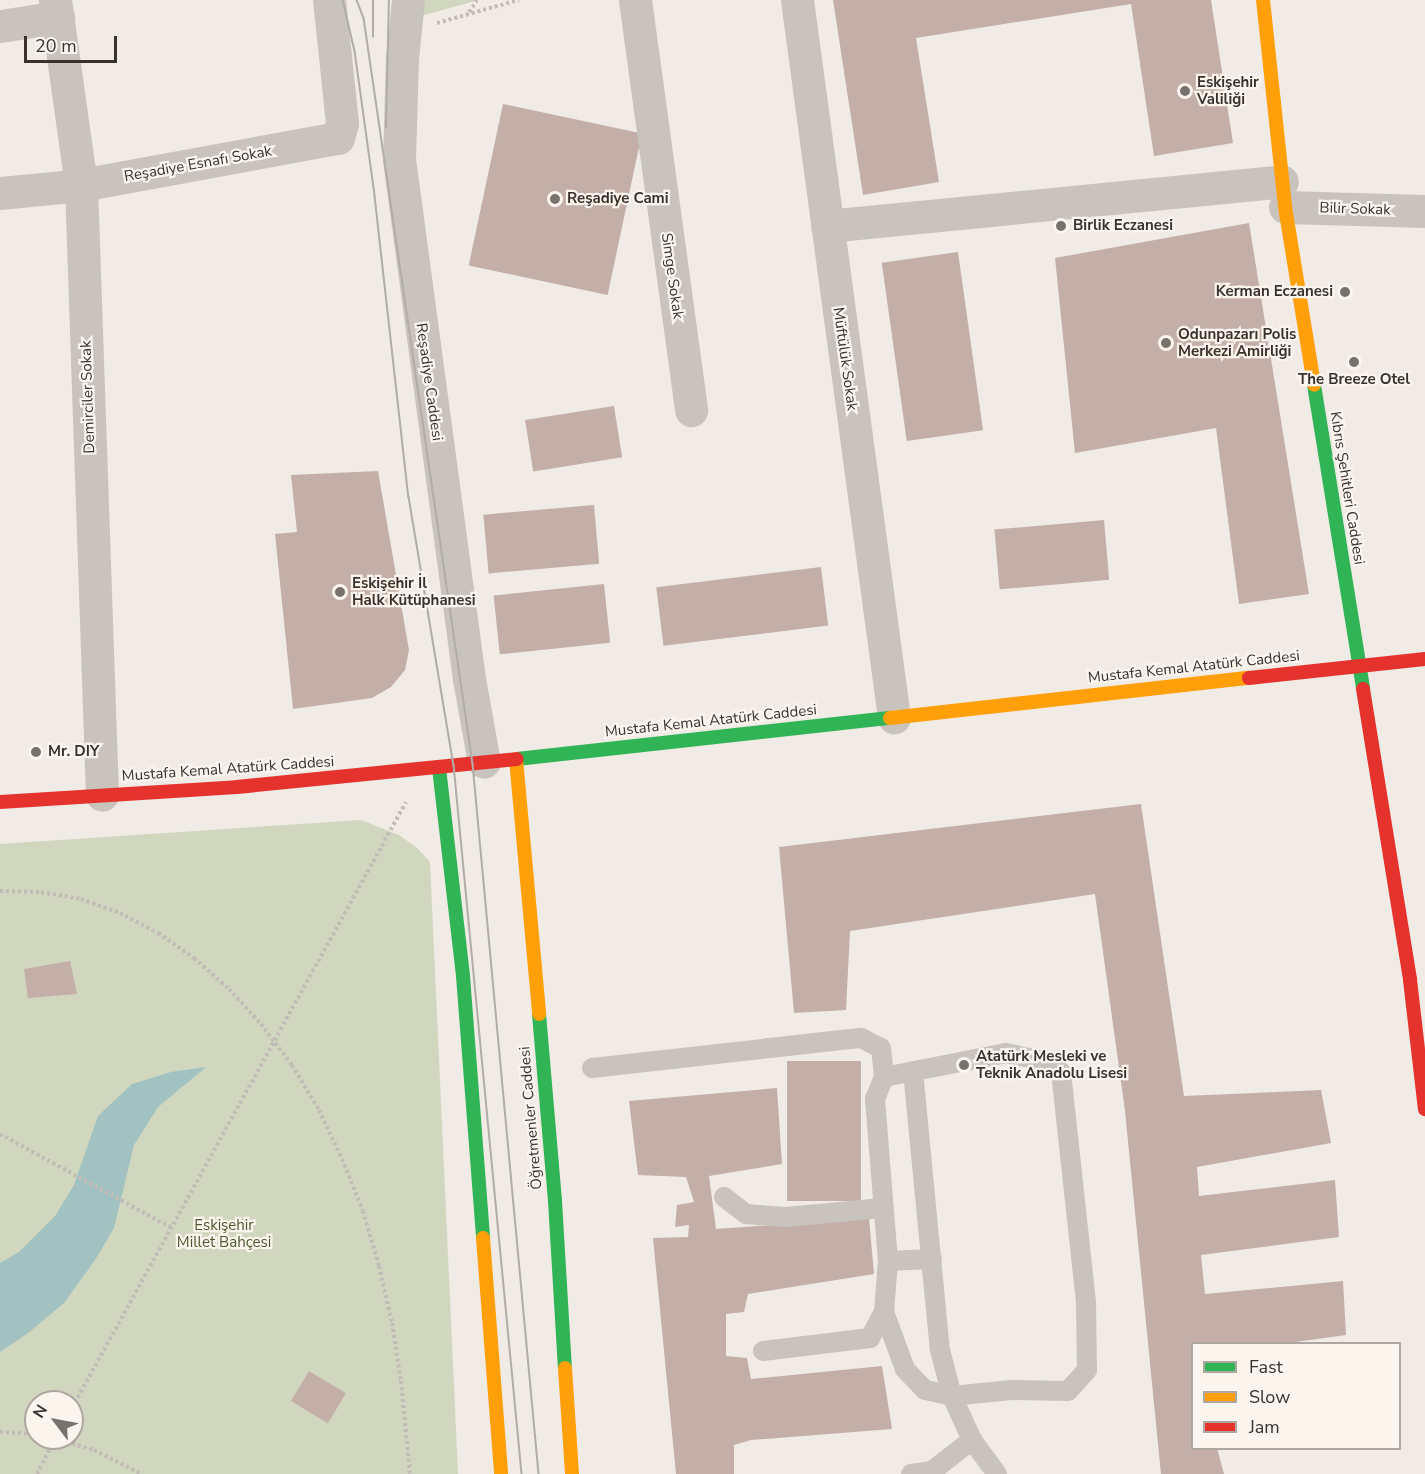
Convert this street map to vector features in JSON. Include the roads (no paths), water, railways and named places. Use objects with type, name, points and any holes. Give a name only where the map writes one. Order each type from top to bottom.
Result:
[{"type":"main road","name":"Kıbrıs Şehitleri Caddesi","points":[[1263,0],[1283,194],[1359,665],[1417,979]]},
{"type":"main road","name":"Mustafa Kemal Atatürk Caddesi","points":[[0,802],[237,787],[439,768],[1425,659]]},
{"type":"main road","name":"Öğretmenler Caddesi","points":[[516,759],[555,1201],[572,1474]]},
{"type":"main road","points":[[439,768],[463,976],[501,1474]]},
{"type":"main road","points":[[1417,979],[1425,1109]]},
{"type":"street","name":"Reşadiye Esnafı Sokak","points":[[0,193],[81,185],[338,138],[342,123],[329,0]]},
{"type":"street","name":"Reşadiye Caddesi","points":[[408,0],[399,159],[483,762]]},
{"type":"street","name":"Simge Sokak","points":[[635,0],[691,410]]},
{"type":"street","name":"Müftülük Sokak","points":[[797,0],[894,717]]},
{"type":"street","points":[[0,26],[56,8]]},
{"type":"street","name":"Demirciler Sokak","points":[[56,8],[81,185],[102,795]]},
{"type":"street","name":"Bilir Sokak","points":[[827,226],[1283,194],[1425,211]]},
{"type":"lane","points":[[592,1068],[773,1046],[861,1038],[881,1048],[884,1077],[875,1099],[888,1261],[884,1312],[870,1338],[763,1351]]},
{"type":"lane","points":[[884,1077],[1006,1053],[1040,1060],[1061,1072],[1086,1302],[1087,1370],[1068,1391],[1011,1390],[952,1396],[925,1390],[906,1369],[884,1312]]},
{"type":"lane","points":[[913,1071],[940,1350],[952,1396],[972,1440],[997,1474]]},
{"type":"lane","points":[[724,1197],[746,1215],[786,1218],[884,1208]]},
{"type":"lane","points":[[888,1261],[932,1259]]},
{"type":"lane","points":[[911,1474],[932,1471],[972,1440]]},
{"type":"water","points":[[206,1067],[158,1107],[134,1145],[114,1228],[95,1260],[64,1303],[28,1333],[0,1352],[0,1263],[19,1252],[55,1216],[74,1185],[98,1116],[132,1084],[171,1072]]},
{"type":"tram line","points":[[343,0],[355,51],[375,196],[409,497],[454,765],[522,1474]]},
{"type":"tram line","points":[[357,0],[364,18],[473,764],[539,1474]]},
{"type":"tram line","points":[[373,0],[373,37]]},
{"type":"tram line","points":[[386,128],[389,0]]},
{"type":"place","name":"Eskişehir Valiliği","points":[[1185,91]]},
{"type":"place","name":"Reşadiye Cami","points":[[555,199]]},
{"type":"place","name":"Birlik Eczanesi","points":[[1061,226]]},
{"type":"place","name":"Kerman Eczanesi","points":[[1345,292]]},
{"type":"place","name":"Odunpazarı Polis Merkezi Amirliği","points":[[1166,343]]},
{"type":"place","name":"The Breeze Otel","points":[[1354,362]]},
{"type":"place","name":"Eskişehir İl Halk Kütüphanesi","points":[[340,592]]},
{"type":"place","name":"Mr. DIY","points":[[36,752]]},
{"type":"place","name":"Atatürk Mesleki ve Teknik Anadolu Lisesi","points":[[964,1065]]},
{"type":"park label","name":"Eskişehir Millet Bahçesi","points":[[224,1234]]}]
